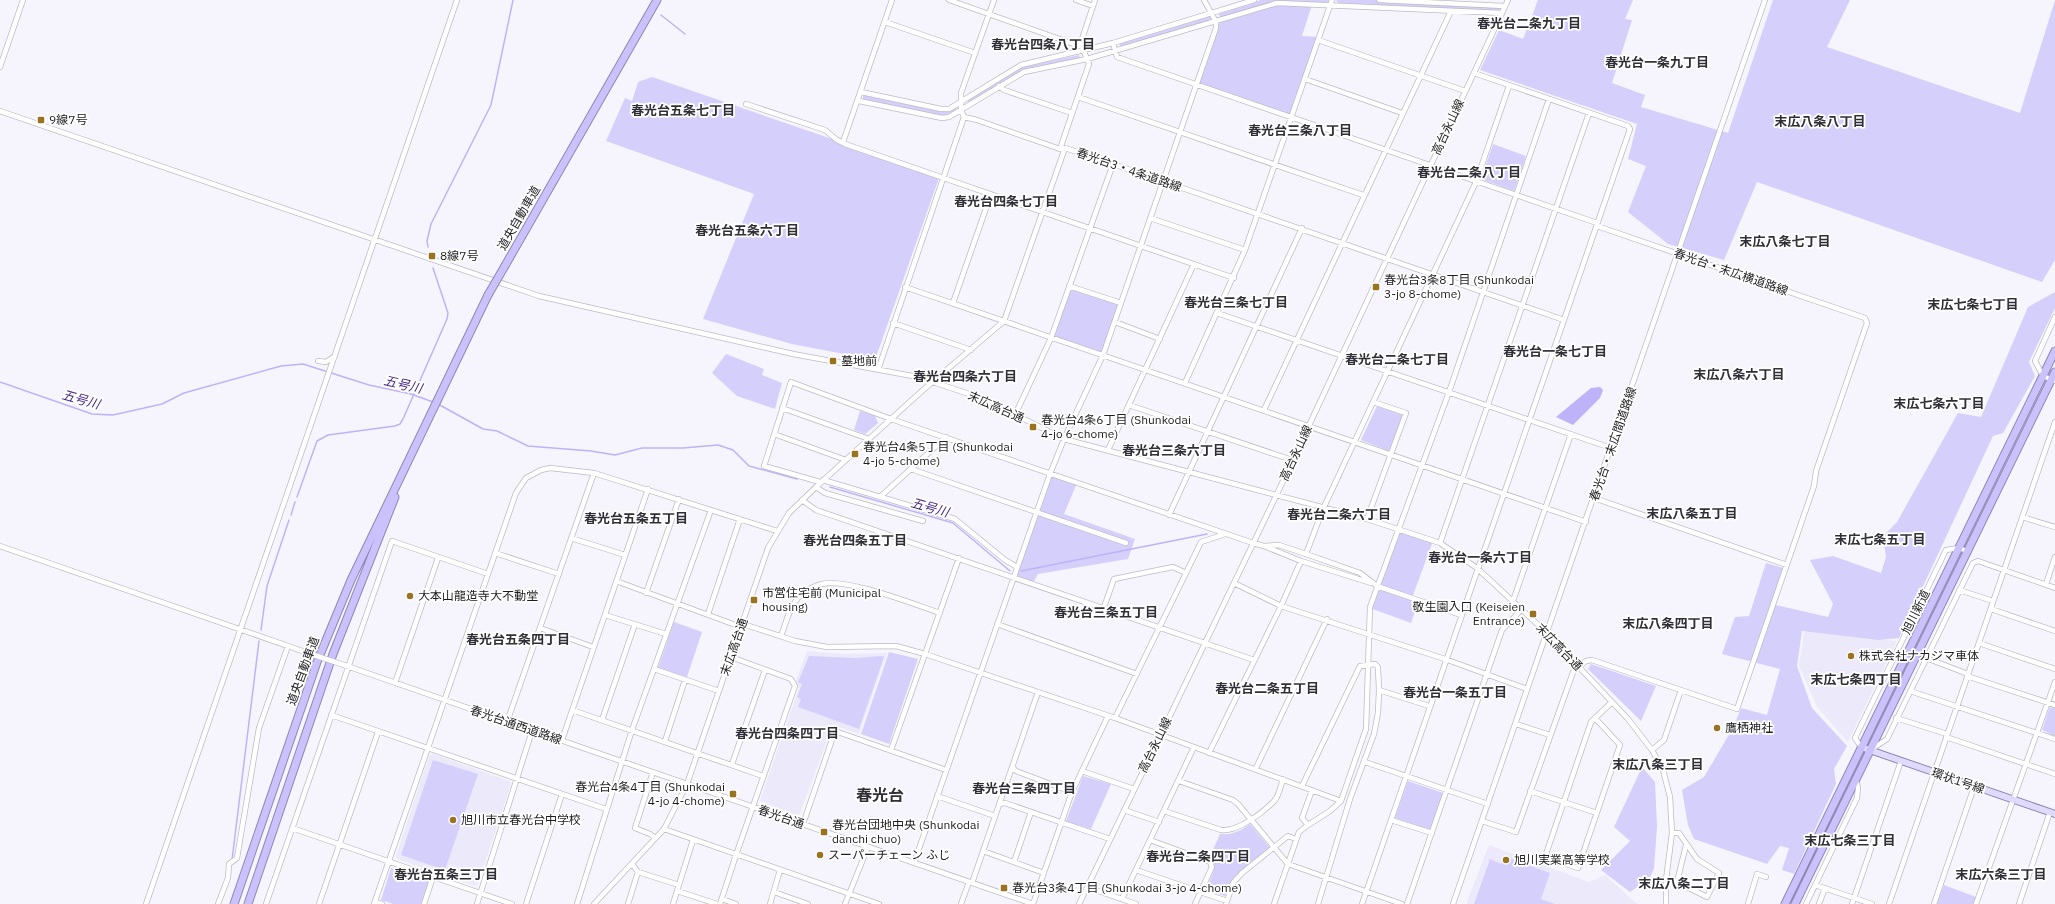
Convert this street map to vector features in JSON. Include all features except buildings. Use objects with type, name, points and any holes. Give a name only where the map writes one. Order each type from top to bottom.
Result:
[{"type":"highway","name":"道央自動車道","points":[[234,904],[322,649],[360,560],[488,295],[658,0]]},
{"type":"highway","name":"旭川新道","points":[[1795,904],[1904,680],[2055,351]]},
{"type":"highway","name":"旭川新道","points":[[1785,904],[1860,746],[2053,380],[2055,372]]},
{"type":"highway","name":"道央自動車道","points":[[248,904],[333,654],[412,454]]},
{"type":"main road","name":"環状1号線","points":[[1860,746],[1901,762],[2053,813]]},
{"type":"street","points":[[0,67],[23,0]]},
{"type":"street","points":[[146,904],[457,0]]},
{"type":"street","points":[[843,142],[859,101],[892,0]]},
{"type":"street","points":[[950,0],[1080,45],[1089,64],[1072,114],[1063,149],[964,117]]},
{"type":"street","points":[[878,370],[964,117],[961,93],[994,0]]},
{"type":"street","points":[[1076,0],[1093,6]]},
{"type":"street","points":[[1080,45],[1095,0]]},
{"type":"street","points":[[914,863],[1050,474],[1064,439],[1103,356],[1216,28],[1216,22],[1204,0]]},
{"type":"street","points":[[861,92],[941,109],[949,109],[1014,68],[1113,43],[1254,0]]},
{"type":"street","points":[[1185,383],[1246,250],[1332,0]]},
{"type":"street","points":[[1379,0],[1505,6]]},
{"type":"street","name":"高台永山線","points":[[1079,904],[1276,496],[1508,0]]},
{"type":"street","name":"春光台・末広間道路線","points":[[1453,904],[1765,0]]},
{"type":"street","points":[[859,101],[942,118],[949,117],[1024,72],[1087,59],[1277,3],[1502,13]]},
{"type":"street","points":[[1264,410],[1450,11]]},
{"type":"street","points":[[885,22],[976,53]]},
{"type":"street","points":[[1318,40],[1465,92]]},
{"type":"street","points":[[1113,43],[1115,51]]},
{"type":"street","name":"春光台・末広横道路線","points":[[1115,51],[1118,57],[1196,85],[1556,209],[1678,254],[1864,318],[1866,323],[1816,471],[1814,486],[1787,566]]},
{"type":"street","points":[[1362,904],[1445,659],[1504,494],[1630,129],[1628,126],[1474,73]]},
{"type":"street","points":[[1305,79],[1402,113]]},
{"type":"street","points":[[999,86],[1004,90],[1072,114]]},
{"type":"street","points":[[1306,554],[1323,509],[1476,182],[1509,86]]},
{"type":"street","points":[[1078,97],[1364,195]]},
{"type":"street","points":[[1274,904],[1298,832],[1330,811],[1341,801],[1366,729],[1370,608],[1449,392],[1549,99]]},
{"type":"street","points":[[746,104],[825,130],[837,140],[943,178],[1234,278]]},
{"type":"street","points":[[0,111],[539,296],[793,354],[932,382],[1004,322]]},
{"type":"street","points":[[1440,544],[1589,113]]},
{"type":"street","name":"春光台3・4条道路線","points":[[1004,322],[1063,149],[1113,164],[1302,228],[1341,244],[1564,320]]},
{"type":"street","points":[[1015,414],[1051,338],[1113,164]]},
{"type":"street","points":[[953,303],[991,194]]},
{"type":"street","points":[[1150,218],[1246,250]]},
{"type":"street","points":[[1169,515],[1258,326],[1302,228]]},
{"type":"street","points":[[1108,450],[1194,264]]},
{"type":"street","points":[[1069,286],[1121,303]]},
{"type":"street","points":[[905,287],[1103,356],[1309,425],[1354,443],[1586,522]]},
{"type":"street","points":[[1218,313],[1611,448]]},
{"type":"street","points":[[2053,380],[2043,376],[2035,361],[2055,317]]},
{"type":"street","points":[[1115,322],[1160,339]]},
{"type":"street","points":[[894,323],[971,350]]},
{"type":"street","points":[[318,361],[326,362],[335,356]]},
{"type":"street","points":[[1018,567],[1005,560],[955,518],[764,466],[791,382],[891,419],[1461,615]]},
{"type":"street","name":"末広高台通","points":[[594,904],[664,829],[687,784],[768,548],[777,531],[802,500],[932,382],[984,399],[1064,439],[1399,529],[1440,544],[1477,568],[1547,633],[1643,736],[1652,750],[1663,770],[1670,797],[1672,833],[1666,880],[1666,904]]},
{"type":"street","points":[[1367,520],[1406,413],[1373,402]]},
{"type":"street","points":[[1129,405],[1208,433],[1292,460]]},
{"type":"street","points":[[782,408],[869,438]]},
{"type":"street","points":[[1889,904],[2055,422]]},
{"type":"street","points":[[774,434],[846,460]]},
{"type":"street","points":[[1513,601],[1571,434]]},
{"type":"street","points":[[880,497],[946,437]]},
{"type":"street","points":[[382,904],[375,903],[389,861],[516,493],[526,478],[534,472],[550,468],[594,473],[777,531]]},
{"type":"street","points":[[911,469],[1126,543]]},
{"type":"street","points":[[507,722],[594,473]]},
{"type":"street","points":[[816,487],[825,492],[923,522]]},
{"type":"street","points":[[562,740],[648,489]]},
{"type":"street","points":[[1482,821],[1516,832],[1550,735],[1577,666],[1586,661],[1592,660],[1737,709],[1787,566],[1594,498]]},
{"type":"street","points":[[646,593],[679,499]]},
{"type":"street","points":[[802,500],[816,510],[960,558],[1014,578],[1104,607],[1254,660]]},
{"type":"street","points":[[577,904],[632,730],[711,510]]},
{"type":"street","points":[[2022,517],[2055,527]]},
{"type":"street","points":[[708,614],[740,519]]},
{"type":"street","points":[[1115,718],[1138,674],[1201,542],[1226,533]]},
{"type":"street","points":[[571,538],[625,555]]},
{"type":"street","points":[[266,904],[331,715],[346,666],[392,542],[488,574]]},
{"type":"street","points":[[1264,546],[1279,545],[1306,554],[1360,573],[1371,583]]},
{"type":"street","name":"春光台通西道路線","points":[[0,546],[687,784]]},
{"type":"street","points":[[1860,746],[1855,738],[1946,550],[1963,550]]},
{"type":"street","points":[[495,553],[559,574]]},
{"type":"street","points":[[2046,584],[2055,557]]},
{"type":"street","points":[[395,683],[438,558]]},
{"type":"street","points":[[891,750],[960,558]]},
{"type":"street","points":[[1208,753],[1282,606],[1301,561]]},
{"type":"street","points":[[1869,750],[1887,739],[1973,562],[1978,561],[2055,588]]},
{"type":"street","points":[[1104,607],[1114,579],[1173,567],[1186,573]]},
{"type":"street","points":[[616,581],[646,593],[742,626],[795,641],[826,647],[896,646],[925,654],[1115,718],[1208,753],[1256,768],[1341,801]]},
{"type":"street","points":[[781,636],[792,606],[798,598],[811,588],[822,584],[840,584],[879,592],[940,613]]},
{"type":"street","points":[[1234,584],[1282,606],[1327,619],[1445,659],[1527,689]]},
{"type":"street","points":[[1959,590],[1993,601]]},
{"type":"street","points":[[1407,904],[1502,630],[1522,609]]},
{"type":"street","points":[[1990,609],[2055,631]]},
{"type":"street","points":[[605,614],[666,634]]},
{"type":"street","points":[[1256,768],[1327,619]]},
{"type":"street","points":[[602,720],[635,624]]},
{"type":"street","points":[[997,624],[1138,674]]},
{"type":"street","points":[[540,628],[594,647]]},
{"type":"street","points":[[1979,643],[2055,669]]},
{"type":"street","points":[[218,904],[228,878],[232,861],[237,858],[259,728],[288,646]]},
{"type":"street","points":[[720,902],[795,686],[791,679],[731,657]]},
{"type":"street","points":[[1926,658],[1968,675],[2055,705]]},
{"type":"street","points":[[1302,786],[1360,666],[1375,664],[1378,667],[1379,690],[1378,713],[1374,734],[1365,762],[1350,799],[1318,904]]},
{"type":"street","points":[[654,669],[719,691]]},
{"type":"street","points":[[732,764],[765,670]]},
{"type":"street","points":[[665,740],[685,680]]},
{"type":"street","points":[[1904,680],[1914,683]]},
{"type":"street","points":[[1976,904],[2055,682]]},
{"type":"street","points":[[1379,690],[1429,706]]},
{"type":"street","points":[[1652,750],[1664,740],[1681,690]]},
{"type":"street","points":[[1910,691],[2055,740]]},
{"type":"street","points":[[961,904],[983,852],[1038,692]]},
{"type":"street","points":[[1595,718],[1620,745],[1578,868],[1546,857],[1591,722],[1595,718],[1612,702]]},
{"type":"street","points":[[572,710],[665,740],[764,776]]},
{"type":"street","points":[[331,715],[606,810]]},
{"type":"street","points":[[1033,904],[1072,792],[1108,716]]},
{"type":"street","points":[[1896,718],[2055,774]]},
{"type":"street","points":[[1516,724],[1550,735]]},
{"type":"street","points":[[477,904],[532,731]]},
{"type":"street","points":[[803,824],[835,731],[946,770]]},
{"type":"street","points":[[319,904],[378,732]]},
{"type":"street","points":[[1122,900],[1194,747]]},
{"type":"street","points":[[1365,762],[1488,804]]},
{"type":"street","points":[[1852,904],[1901,762]]},
{"type":"street","points":[[1012,767],[1016,771],[1072,792]]},
{"type":"street","points":[[1082,770],[1134,789]]},
{"type":"street","points":[[653,772],[635,828],[650,834],[655,838]]},
{"type":"street","points":[[1164,811],[1222,830],[1230,831],[1238,828],[1251,819],[1276,799],[1283,779]]},
{"type":"street","points":[[1806,904],[1857,798],[1858,788],[1856,780]]},
{"type":"street","points":[[1179,781],[1233,800],[1251,819],[1288,864],[1402,904]]},
{"type":"street","name":"春光台通","points":[[687,784],[1033,904]]},
{"type":"street","points":[[1934,904],[1974,786]]},
{"type":"street","points":[[1308,825],[1302,818],[1312,790]]},
{"type":"street","points":[[1530,791],[1597,813]]},
{"type":"street","points":[[526,904],[562,794]]},
{"type":"street","points":[[937,796],[995,816]]},
{"type":"street","points":[[999,804],[1006,803],[1110,839]]},
{"type":"street","points":[[1124,810],[1159,822]]},
{"type":"street","points":[[1014,862],[1031,812]]},
{"type":"street","points":[[2019,904],[2053,813]]},
{"type":"street","points":[[1390,820],[1432,833]]},
{"type":"street","points":[[292,828],[512,904]]},
{"type":"street","points":[[664,829],[879,904]]},
{"type":"street","points":[[1666,880],[1677,882],[1707,897],[1719,873],[1697,859],[1679,833],[1672,833]]},
{"type":"street","points":[[1136,870],[1201,892],[1226,903],[1233,883],[1242,873],[1288,836],[1296,839]]},
{"type":"street","points":[[673,904],[693,840]]},
{"type":"street","points":[[1150,840],[1210,862],[1212,867],[1195,904]]},
{"type":"street","points":[[1677,882],[1686,845]]},
{"type":"street","points":[[845,904],[868,846]]},
{"type":"street","points":[[983,852],[1044,873]]},
{"type":"street","points":[[632,864],[638,872],[678,888],[720,902],[736,904]]},
{"type":"street","points":[[770,904],[780,870]]},
{"type":"street","points":[[628,904],[638,872]]},
{"type":"street","points":[[1748,904],[1757,874],[1766,877]]},
{"type":"street","points":[[424,904],[433,877]]},
{"type":"street","points":[[1815,885],[1872,904]]},
{"type":"street","points":[[1087,887],[1136,904]]},
{"type":"street","points":[[1819,904],[1824,888]]},
{"type":"street","points":[[774,892],[808,904]]},
{"type":"shaded area","points":[[1261,0],[1329,0],[1327,3],[1276,1],[1221,17],[1218,14]]},
{"type":"shaded area","points":[[1336,0],[1380,0],[1501,7],[1499,11],[1338,3]]},
{"type":"shaded area","points":[[1538,0],[1633,0],[1625,19],[1632,20],[1612,83],[1645,95],[1641,107],[1728,133],[1773,0],[1850,0],[1827,47],[2020,113],[2055,0],[2055,260],[2042,282],[1757,182],[1724,260],[1668,244],[1628,212],[1646,166],[1628,159],[1637,124],[1480,70],[1499,30],[1523,39]]},
{"type":"shaded area","points":[[1277,3],[1312,5],[1302,36],[1320,37],[1291,118],[1196,85],[1216,22]]},
{"type":"shaded area","points":[[1210,16],[1212,20],[1122,47],[1119,44],[1121,42]]},
{"type":"shaded area","points":[[1079,55],[1080,59],[1017,73],[969,102],[967,101],[967,99],[1015,69]]},
{"type":"shaded area","points":[[652,77],[864,150],[939,178],[875,360],[792,344],[703,319],[754,194],[606,141],[625,98],[632,101],[638,82]]},
{"type":"shaded area","points":[[863,95],[943,112],[957,108],[958,110],[943,116],[863,100]]},
{"type":"shaded area","points":[[1493,144],[1526,156],[1514,191],[1481,179]]},
{"type":"shaded area","points":[[1069,286],[1121,303],[1103,355],[1051,338]]},
{"type":"shaded area","points":[[2055,292],[2055,308],[2029,362],[2035,376],[2003,433],[1993,436],[1899,638],[1879,640],[1802,631],[1797,666],[1812,708],[1847,746],[1834,769],[1836,784],[1794,874],[1782,870],[1789,848],[1780,846],[1767,864],[1694,839],[1688,825],[1682,790],[1704,777],[1734,726],[1741,708],[1767,715],[1780,669],[1722,654],[1735,617],[1749,616],[1766,563],[1783,568],[1771,604],[1828,617],[1833,604],[1810,560],[1833,556],[1881,573],[1886,557],[1883,536],[1897,522],[1958,413],[1981,417],[2028,307]]},
{"type":"shaded area","points":[[726,354],[764,369],[762,375],[782,383],[775,409],[737,396],[712,373]]},
{"type":"shaded area","points":[[1600,387],[1603,390],[1600,398],[1573,425],[1556,417],[1591,388]]},
{"type":"shaded area","points":[[1377,406],[1403,415],[1389,451],[1361,440]]},
{"type":"shaded area","points":[[860,411],[875,416],[878,423],[865,434],[854,430]]},
{"type":"shaded area","points":[[1050,474],[1077,483],[1064,514],[1135,539],[1128,559],[1038,574],[1033,583],[1014,578]]},
{"type":"shaded area","points":[[1399,529],[1433,541],[1412,598],[1419,600],[1411,623],[1370,608]]},
{"type":"shaded area","points":[[674,622],[702,632],[687,677],[658,668]]},
{"type":"shaded area","points":[[1808,631],[1897,641],[1848,742],[1817,707],[1799,666],[1804,632]]},
{"type":"shaded area","points":[[807,651],[844,654],[887,653],[859,734],[833,725],[799,816],[760,801],[799,688],[796,680]]},
{"type":"shaded area","points":[[889,652],[918,659],[889,744],[861,734]]},
{"type":"shaded area","points":[[809,656],[856,658],[884,657],[859,729],[798,707],[801,699],[797,697],[802,684],[798,682]]},
{"type":"shaded area","points":[[1591,664],[1656,686],[1641,721],[1588,669]]},
{"type":"shaded area","points":[[2051,707],[2055,708],[2055,736],[2042,730]]},
{"type":"shaded area","name":"旭川市立春光台中学校","points":[[433,754],[510,781],[511,784],[478,884],[475,886],[397,859],[396,856],[429,756]]},
{"type":"shaded area","points":[[433,760],[478,774],[445,870],[401,855]]},
{"type":"shaded area","points":[[1642,767],[1655,782],[1657,827],[1654,868],[1650,878],[1630,892],[1601,870],[1630,841],[1614,827]]},
{"type":"shaded area","points":[[1083,776],[1111,784],[1091,829],[1066,821]]},
{"type":"shaded area","points":[[1408,781],[1443,793],[1430,830],[1395,818]]},
{"type":"shaded area","points":[[1250,824],[1270,848],[1233,878],[1225,896],[1205,890],[1214,869],[1213,861],[1210,857],[1220,834],[1236,832]]},
{"type":"shaded area","name":"旭川実業高等学校","points":[[1489,845],[1589,882],[1605,875],[1637,904],[1466,904]]},
{"type":"shaded area","points":[[1504,856],[1550,873],[1541,899],[1555,904],[1474,904],[1490,859],[1501,864]]},
{"type":"shaded area","points":[[391,868],[429,880],[421,904],[393,904],[381,900]]},
{"type":"shaded area","points":[[1944,885],[1976,897],[1974,904],[1937,904]]},
{"type":"waterway","points":[[428,247],[427,241],[431,224],[491,105],[513,0]]},
{"type":"waterway","points":[[661,15],[685,34]]},
{"type":"waterway","points":[[297,497],[317,441],[328,435],[395,426],[400,424],[403,419],[447,319],[448,313],[433,268]]},
{"type":"waterway","name":"五号川","points":[[0,382],[92,414],[113,415],[162,404],[184,393],[281,366],[303,364],[369,385],[411,394],[433,402]]},
{"type":"waterway","name":"五号川","points":[[438,404],[483,429],[497,431],[528,446],[591,451],[615,455],[642,448],[683,448],[718,445],[733,450],[749,466],[797,479]]},
{"type":"waterway","name":"五号川","points":[[830,487],[953,523],[1010,571]]},
{"type":"waterway","points":[[291,515],[295,502]]},
{"type":"waterway","points":[[261,630],[267,586],[289,520]]},
{"type":"waterway","name":"五号川","points":[[1021,571],[1207,534]]},
{"type":"waterway","points":[[232,860],[259,641]]},
{"type":"place","name":"9線7号","points":[[41,120]]},
{"type":"place","name":"8線7号","points":[[432,256]]},
{"type":"place","name":"春光台3条8丁目 (Shunkodai 3-jo 8-chome)","points":[[1376,287]]},
{"type":"place","name":"墓地前","points":[[833,361]]},
{"type":"place","name":"春光台4条6丁目 (Shunkodai 4-jo 6-chome)","points":[[1033,427]]},
{"type":"place","name":"春光台4条5丁目 (Shunkodai 4-jo 5-chome)","points":[[855,454]]},
{"type":"place","name":"大本山龍造寺大不動堂","points":[[410,596]]},
{"type":"place","name":"市営住宅前 (Municipal housing)","points":[[754,600]]},
{"type":"place","name":"敬生園入口 (Keiseien Entrance)","points":[[1533,614]]},
{"type":"place","name":"株式会社ナカジマ車体","points":[[1851,656]]},
{"type":"place","name":"鷹栖神社","points":[[1717,728]]},
{"type":"place","name":"春光台4条4丁目 (Shunkodai 4-jo 4-chome)","points":[[733,794]]},
{"type":"place","name":"旭川市立春光台中学校","points":[[453,820]]},
{"type":"place","name":"春光台団地中央 (Shunkodai danchi chuo)","points":[[824,832]]},
{"type":"place","name":"スーパーチェーン ふじ","points":[[820,855]]},
{"type":"place","name":"旭川実業高等学校","points":[[1506,860]]},
{"type":"place","name":"春光台3条4丁目 (Shunkodai 3-jo 4-chome)","points":[[1004,888]]},
{"type":"district","name":"春光台二条九丁目","points":[[1529,23]]},
{"type":"district","name":"春光台四条八丁目","points":[[1043,44]]},
{"type":"district","name":"春光台一条九丁目","points":[[1657,62]]},
{"type":"district","name":"春光台五条七丁目","points":[[683,110]]},
{"type":"district","name":"末広八条八丁目","points":[[1820,121]]},
{"type":"district","name":"春光台三条八丁目","points":[[1300,130]]},
{"type":"district","name":"春光台二条八丁目","points":[[1469,172]]},
{"type":"district","name":"春光台四条七丁目","points":[[1006,201]]},
{"type":"district","name":"春光台五条六丁目","points":[[747,230]]},
{"type":"district","name":"末広八条七丁目","points":[[1785,241]]},
{"type":"district","name":"春光台三条七丁目","points":[[1236,302]]},
{"type":"district","name":"末広七条七丁目","points":[[1973,304]]},
{"type":"district","name":"春光台一条七丁目","points":[[1555,351]]},
{"type":"district","name":"春光台二条七丁目","points":[[1397,359]]},
{"type":"district","name":"末広八条六丁目","points":[[1739,374]]},
{"type":"district","name":"春光台四条六丁目","points":[[965,376]]},
{"type":"district","name":"末広七条六丁目","points":[[1939,403]]},
{"type":"district","name":"春光台三条六丁目","points":[[1174,450]]},
{"type":"district","name":"末広八条五丁目","points":[[1692,513]]},
{"type":"district","name":"春光台二条六丁目","points":[[1339,514]]},
{"type":"district","name":"春光台五条五丁目","points":[[636,518]]},
{"type":"district","name":"末広七条五丁目","points":[[1880,539]]},
{"type":"district","name":"春光台四条五丁目","points":[[855,540]]},
{"type":"district","name":"春光台一条六丁目","points":[[1480,557]]},
{"type":"district","name":"春光台三条五丁目","points":[[1106,612]]},
{"type":"district","name":"末広八条四丁目","points":[[1668,623]]},
{"type":"district","name":"春光台五条四丁目","points":[[518,639]]},
{"type":"district","name":"末広七条四丁目","points":[[1856,679]]},
{"type":"district","name":"春光台二条五丁目","points":[[1267,688]]},
{"type":"district","name":"春光台一条五丁目","points":[[1455,692]]},
{"type":"district","name":"春光台四条四丁目","points":[[787,733]]},
{"type":"district","name":"末広八条三丁目","points":[[1658,764]]},
{"type":"district","name":"春光台三条四丁目","points":[[1024,788]]},
{"type":"district","name":"春光台","points":[[880,795]]},
{"type":"district","name":"末広七条三丁目","points":[[1850,840]]},
{"type":"district","name":"春光台二条四丁目","points":[[1198,856]]},
{"type":"district","name":"春光台五条三丁目","points":[[446,874]]},
{"type":"district","name":"末広六条三丁目","points":[[2001,874]]},
{"type":"district","name":"末広八条二丁目","points":[[1684,883]]}]
